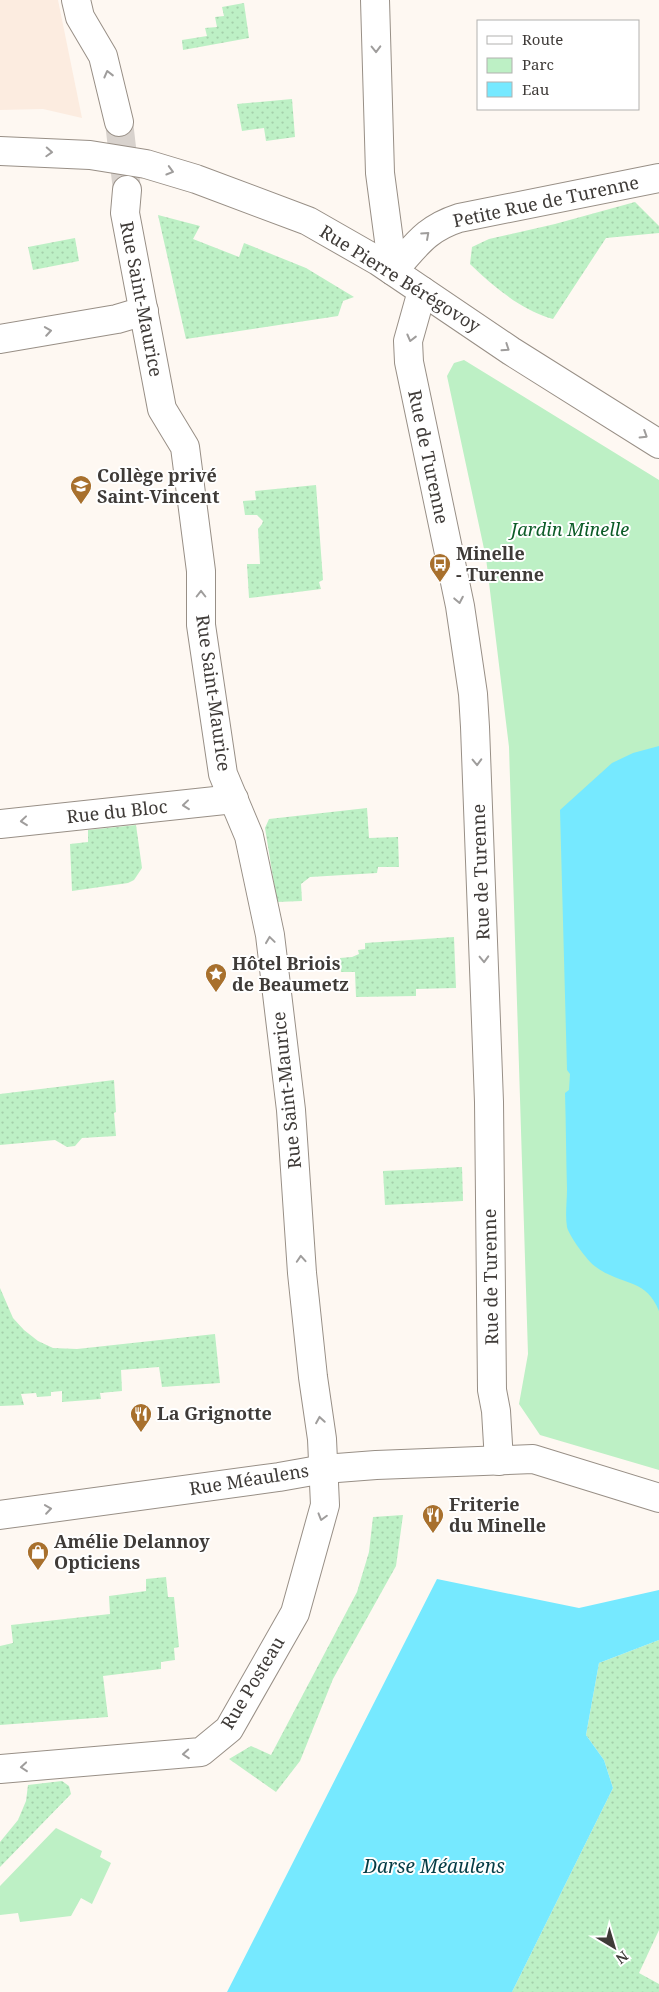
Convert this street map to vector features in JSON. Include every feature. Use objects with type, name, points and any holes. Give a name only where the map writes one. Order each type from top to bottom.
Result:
[{"type":"street","points":[[76,0],[80,17],[103,56],[119,122]]},
{"type":"street","points":[[375,0],[380,173],[393,271]]},
{"type":"street","name":"Rue Pierre Bérégovoy","points":[[0,151],[90,155],[146,164],[179,174],[308,222],[353,245],[511,351],[659,444]]},
{"type":"street","name":"Petite Rue de Turenne","points":[[393,271],[427,233],[442,224],[459,218],[659,178]]},
{"type":"street","name":"Rue Saint-Maurice","points":[[127,190],[125,212],[162,409],[185,447],[201,571],[202,635],[223,774],[248,836],[270,935],[291,1110],[302,1273],[324,1468]]},
{"type":"street","name":"Rue de Turenne","points":[[422,291],[408,341],[409,362],[460,606],[473,694],[489,1102],[492,1390],[496,1412],[499,1461]]},
{"type":"street","points":[[0,339],[117,319],[144,311]]},
{"type":"street","name":"Rue du Bloc","points":[[0,824],[234,798]]},
{"type":"street","name":"Rue Méaulens","points":[[0,1515],[279,1477],[324,1468],[436,1461],[533,1459],[659,1498]]},
{"type":"street","name":"Rue Posteau","points":[[0,1769],[201,1752],[229,1729],[295,1613],[325,1505],[324,1468]]},
{"type":"shaded area","points":[[0,0],[58,0],[82,118],[43,109],[0,110]]},
{"type":"green space","points":[[244,3],[249,38],[183,50],[182,40],[207,36],[205,28],[217,27],[215,17],[224,16],[222,7]]},
{"type":"green space","points":[[292,99],[295,137],[266,141],[264,128],[242,131],[237,104]]},
{"type":"green space","points":[[635,202],[659,226],[659,233],[606,238],[553,319],[530,310],[508,297],[470,264],[472,247],[489,239],[555,224]]},
{"type":"green space","points":[[158,215],[200,226],[193,239],[239,257],[244,243],[306,268],[354,297],[343,301],[338,316],[186,339]]},
{"type":"green space","points":[[75,238],[79,261],[33,270],[28,247]]},
{"type":"green space","name":"Jardin Minelle","points":[[464,360],[659,480],[659,1470],[540,1435],[519,1404],[528,1354],[509,747],[486,558],[447,376],[454,363]]},
{"type":"green space","points":[[316,485],[323,580],[319,582],[321,589],[249,598],[247,564],[260,564],[258,529],[263,521],[257,515],[245,515],[243,501],[256,500],[255,491]]},
{"type":"green space","points":[[367,808],[369,838],[398,837],[399,867],[378,867],[377,873],[310,877],[301,884],[302,901],[277,902],[265,828],[269,819]]},
{"type":"green space","points":[[136,825],[142,868],[134,880],[128,883],[72,891],[70,844],[88,842],[88,830]]},
{"type":"green space","points":[[454,937],[456,988],[416,989],[416,996],[356,997],[355,972],[341,972],[340,958],[359,954],[358,950],[365,949],[365,943]]},
{"type":"green space","points":[[114,1080],[116,1136],[82,1138],[75,1146],[67,1147],[55,1140],[0,1145],[0,1094]]},
{"type":"green space","points":[[462,1167],[463,1201],[385,1205],[383,1171]]},
{"type":"green space","points":[[0,1288],[13,1318],[38,1341],[53,1348],[77,1349],[215,1334],[220,1383],[162,1387],[159,1367],[121,1370],[122,1391],[100,1393],[101,1399],[62,1402],[62,1391],[51,1392],[51,1396],[37,1397],[36,1393],[21,1394],[24,1405],[0,1406]]},
{"type":"green space","points":[[403,1515],[396,1566],[333,1679],[300,1761],[276,1792],[229,1759],[251,1746],[271,1755],[357,1592],[369,1552],[373,1517]]},
{"type":"green space","points":[[166,1577],[168,1597],[174,1597],[179,1647],[174,1648],[175,1660],[161,1662],[161,1669],[103,1676],[108,1717],[0,1725],[0,1646],[13,1643],[11,1625],[110,1614],[109,1596],[146,1591],[146,1579]]},
{"type":"green space","points":[[659,1640],[659,1930],[639,1973],[659,1984],[659,1992],[512,1992],[613,1788],[604,1760],[586,1735],[599,1663]]},
{"type":"green space","points":[[62,1781],[69,1786],[71,1794],[0,1867],[0,1842],[18,1820],[26,1801],[28,1785]]},
{"type":"green space","points":[[56,1828],[102,1851],[100,1857],[111,1863],[92,1904],[81,1898],[71,1916],[20,1922],[18,1913],[0,1915],[0,1886]]},
{"type":"water","points":[[659,746],[659,1311],[654,1300],[640,1288],[596,1267],[584,1255],[567,1227],[565,1093],[569,1090],[570,1074],[567,1070],[560,810],[612,763],[633,753]]},
{"type":"water","name":"Darse Méaulens","points":[[437,1579],[579,1608],[659,1590],[659,1640],[599,1663],[586,1735],[604,1760],[613,1788],[512,1992],[227,1992]]},
{"type":"tunnel","points":[[119,122],[127,190]]},
{"type":"place","name":"Collège privé Saint-Vincent","points":[[81,505]]},
{"type":"place","name":"Minelle - Turenne","points":[[440,583]]},
{"type":"place","name":"Hôtel Briois de Beaumetz","points":[[216,993]]},
{"type":"place","name":"La Grignotte","points":[[141,1433]]},
{"type":"place","name":"Friterie du Minelle","points":[[433,1534]]},
{"type":"place","name":"Amélie Delannoy Opticiens","points":[[38,1571]]}]
